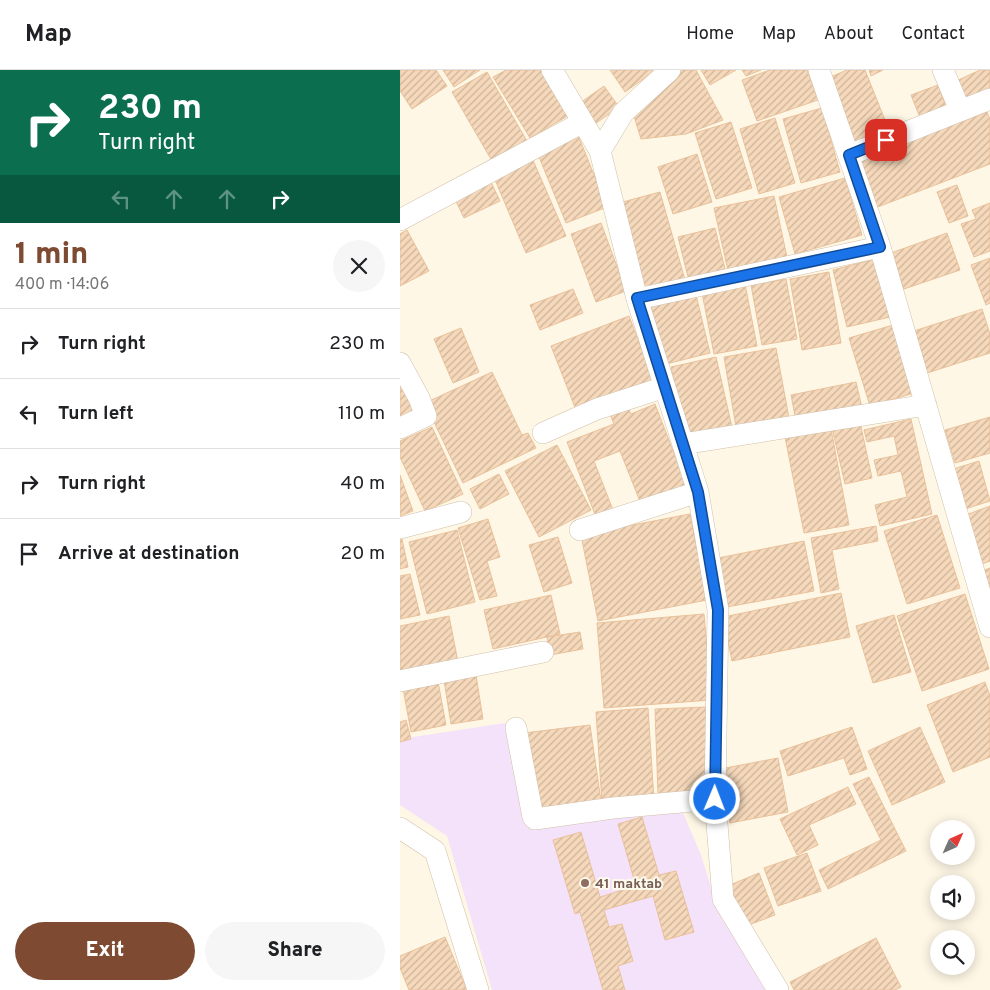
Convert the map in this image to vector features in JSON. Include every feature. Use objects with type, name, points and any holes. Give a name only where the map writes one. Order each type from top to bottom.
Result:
[{"type":"street","points":[[552,70],[600,151],[637,298],[698,492],[718,610],[715,799],[723,899],[778,990]]},
{"type":"street","points":[[600,151],[624,113],[670,70]]},
{"type":"street","points":[[820,70],[880,247],[990,626]]},
{"type":"street","points":[[943,70],[960,110]]},
{"type":"street","points":[[849,155],[990,99]]},
{"type":"street","points":[[400,220],[583,122]]},
{"type":"street","points":[[637,298],[880,247]]},
{"type":"street","points":[[400,364],[419,398],[426,416],[400,428]]},
{"type":"street","points":[[543,433],[597,409],[665,387]]},
{"type":"street","points":[[683,444],[926,405]]},
{"type":"street","points":[[580,530],[698,492]]},
{"type":"street","points":[[400,528],[460,512]]},
{"type":"street","points":[[400,681],[543,652]]},
{"type":"street","points":[[516,728],[533,817],[535,819],[613,808],[715,799]]},
{"type":"street","points":[[400,828],[435,851],[478,990]]},
{"type":"shaded area","name":"41 maktab","points":[[505,723],[533,822],[680,806],[701,855],[718,910],[765,990],[492,990],[447,836],[400,805],[400,739]]},
{"type":"building","points":[[400,70],[436,70],[447,86],[412,109],[400,91]]},
{"type":"building","points":[[443,70],[480,70],[454,87]]},
{"type":"building","points":[[506,70],[545,70],[571,114],[530,138],[493,77]]},
{"type":"building","points":[[610,70],[656,70],[625,92]]},
{"type":"building","points":[[679,70],[696,70],[723,120],[686,134],[641,139],[633,113]]},
{"type":"building","points":[[701,70],[736,70],[710,85]]},
{"type":"building","points":[[742,70],[761,70],[746,76]]},
{"type":"building","points":[[770,70],[807,70],[818,100],[757,121],[742,80]]},
{"type":"building","points":[[847,70],[865,70],[889,130],[855,143],[828,78]]},
{"type":"building","points":[[869,70],[883,70],[871,76]]},
{"type":"building","points":[[980,70],[990,70],[990,88],[962,101],[954,82]]},
{"type":"building","points":[[487,72],[527,141],[492,161],[452,92]]},
{"type":"building","points":[[938,85],[947,109],[921,120],[911,95]]},
{"type":"building","points":[[604,86],[619,107],[592,126],[577,105]]},
{"type":"building","points":[[822,108],[840,172],[801,183],[783,119]]},
{"type":"building","points":[[987,112],[990,119],[990,164],[875,208],[857,161]]},
{"type":"building","points":[[775,118],[795,183],[759,194],[740,129]]},
{"type":"building","points":[[731,122],[752,188],[716,199],[695,133]]},
{"type":"building","points":[[578,135],[607,207],[566,223],[537,152]]},
{"type":"building","points":[[697,154],[712,202],[673,214],[658,167]]},
{"type":"building","points":[[532,158],[566,236],[526,253],[493,175]]},
{"type":"building","points":[[489,178],[500,201],[464,218],[453,195]]},
{"type":"building","points":[[845,178],[862,235],[795,254],[779,197]]},
{"type":"building","points":[[957,185],[968,216],[949,223],[937,192]]},
{"type":"building","points":[[660,192],[685,280],[645,292],[619,203]]},
{"type":"building","points":[[774,196],[788,262],[729,275],[714,208]]},
{"type":"building","points":[[990,203],[990,251],[974,257],[961,224],[976,219],[972,210]]},
{"type":"building","points":[[601,223],[626,291],[596,302],[571,234]]},
{"type":"building","points":[[715,228],[726,273],[689,281],[678,237]]},
{"type":"building","points":[[407,230],[429,271],[400,286],[400,234]]},
{"type":"building","points":[[947,233],[960,270],[904,289],[891,253]]},
{"type":"building","points":[[990,258],[990,303],[986,305],[971,265]]},
{"type":"building","points":[[875,259],[890,317],[847,327],[833,270]]},
{"type":"building","points":[[829,272],[841,343],[802,350],[790,279]]},
{"type":"building","points":[[786,279],[797,339],[762,345],[751,285]]},
{"type":"building","points":[[745,284],[757,346],[714,354],[702,293]]},
{"type":"building","points":[[573,289],[583,313],[540,330],[530,305]]},
{"type":"building","points":[[696,295],[710,353],[666,364],[651,306]]},
{"type":"building","points":[[982,309],[990,334],[990,353],[927,373],[914,331]]},
{"type":"building","points":[[629,316],[654,381],[576,410],[551,346]]},
{"type":"building","points":[[893,325],[914,393],[870,406],[849,338]]},
{"type":"building","points":[[461,328],[479,372],[453,383],[434,339]]},
{"type":"building","points":[[776,348],[789,418],[736,427],[724,357]]},
{"type":"building","points":[[716,357],[732,427],[686,436],[671,367]]},
{"type":"building","points":[[492,372],[522,435],[528,433],[536,448],[463,483],[425,403]]},
{"type":"building","points":[[856,382],[862,408],[796,421],[791,395]]},
{"type":"building","points":[[400,384],[418,414],[400,423]]},
{"type":"building","points":[[655,404],[687,487],[641,504],[620,451],[594,461],[613,510],[596,517],[567,442],[614,424],[609,412],[627,405],[631,414]]},
{"type":"building","points":[[990,417],[990,453],[955,463],[945,430]]},
{"type":"building","points":[[911,419],[932,514],[880,526],[875,505],[907,497],[901,471],[878,476],[874,460],[898,455],[894,436],[867,442],[864,430]]},
{"type":"building","points":[[860,422],[872,478],[845,484],[832,428]]},
{"type":"building","points":[[432,427],[463,494],[425,511],[400,457],[400,441]]},
{"type":"building","points":[[831,429],[849,525],[804,533],[785,437]]},
{"type":"building","points":[[557,445],[591,510],[539,537],[505,471]]},
{"type":"building","points":[[979,461],[990,501],[962,510],[950,470]]},
{"type":"building","points":[[499,474],[509,494],[480,509],[470,489]]},
{"type":"building","points":[[400,475],[413,511],[400,516]]},
{"type":"building","points":[[990,506],[990,561],[982,564],[963,516]]},
{"type":"building","points":[[690,514],[707,600],[598,621],[581,535]]},
{"type":"building","points":[[937,515],[960,588],[907,604],[884,531]]},
{"type":"building","points":[[488,519],[500,557],[487,561],[497,596],[480,600],[458,528]]},
{"type":"building","points":[[876,526],[878,541],[832,550],[839,589],[821,593],[811,538]]},
{"type":"building","points":[[457,530],[475,602],[427,614],[409,542]]},
{"type":"building","points":[[558,537],[572,583],[544,592],[529,545]]},
{"type":"building","points":[[402,539],[408,567],[400,569],[400,540]]},
{"type":"building","points":[[804,541],[814,591],[727,607],[718,558]]},
{"type":"building","points":[[990,568],[990,592],[982,571]]},
{"type":"building","points":[[410,574],[420,615],[400,619],[400,576]]},
{"type":"building","points":[[841,593],[850,637],[732,661],[723,617]]},
{"type":"building","points":[[965,594],[989,669],[922,691],[897,616]]},
{"type":"building","points":[[551,595],[560,634],[493,649],[484,610]]},
{"type":"building","points":[[704,614],[711,700],[604,708],[597,623]]},
{"type":"building","points":[[894,615],[911,672],[873,683],[856,626]]},
{"type":"building","points":[[449,616],[458,662],[400,673],[400,626]]},
{"type":"building","points":[[580,632],[583,649],[550,655],[547,637]]},
{"type":"building","points":[[475,669],[483,719],[451,724],[443,674]]},
{"type":"building","points":[[437,676],[446,725],[411,732],[402,683]]},
{"type":"building","points":[[985,682],[990,696],[990,757],[953,772],[927,705]]},
{"type":"building","points":[[706,707],[710,794],[658,795],[655,709]]},
{"type":"building","points":[[648,708],[654,800],[602,803],[596,712]]},
{"type":"building","points":[[406,720],[411,739],[400,742],[400,722]]},
{"type":"building","points":[[590,725],[602,808],[535,817],[524,733]]},
{"type":"building","points":[[852,727],[867,769],[850,775],[844,758],[788,776],[780,751]]},
{"type":"building","points":[[920,727],[945,782],[892,805],[868,751]]},
{"type":"building","points":[[778,758],[788,812],[730,823],[720,769]]},
{"type":"building","points":[[869,777],[906,851],[828,889],[819,870],[881,840],[853,784]]},
{"type":"building","points":[[848,787],[856,804],[809,825],[818,845],[797,855],[780,819]]},
{"type":"building","points":[[642,817],[659,875],[676,871],[694,932],[665,940],[653,896],[604,910],[609,927],[622,924],[633,961],[618,966],[625,990],[603,990],[580,912],[575,914],[553,840],[581,832],[600,897],[636,886],[618,824]]},
{"type":"building","points":[[807,853],[821,891],[778,906],[764,868]]},
{"type":"building","points":[[759,873],[775,915],[746,926],[730,885]]},
{"type":"building","points":[[445,937],[467,990],[409,990],[400,968],[400,956]]},
{"type":"building","points":[[876,938],[901,987],[895,990],[794,990],[790,982]]},
{"type":"place","name":"41 maktab","points":[[585,883]]},
{"type":"route","points":[[715,799],[718,610],[698,492],[637,298],[880,247],[849,155],[886,140]]}]
